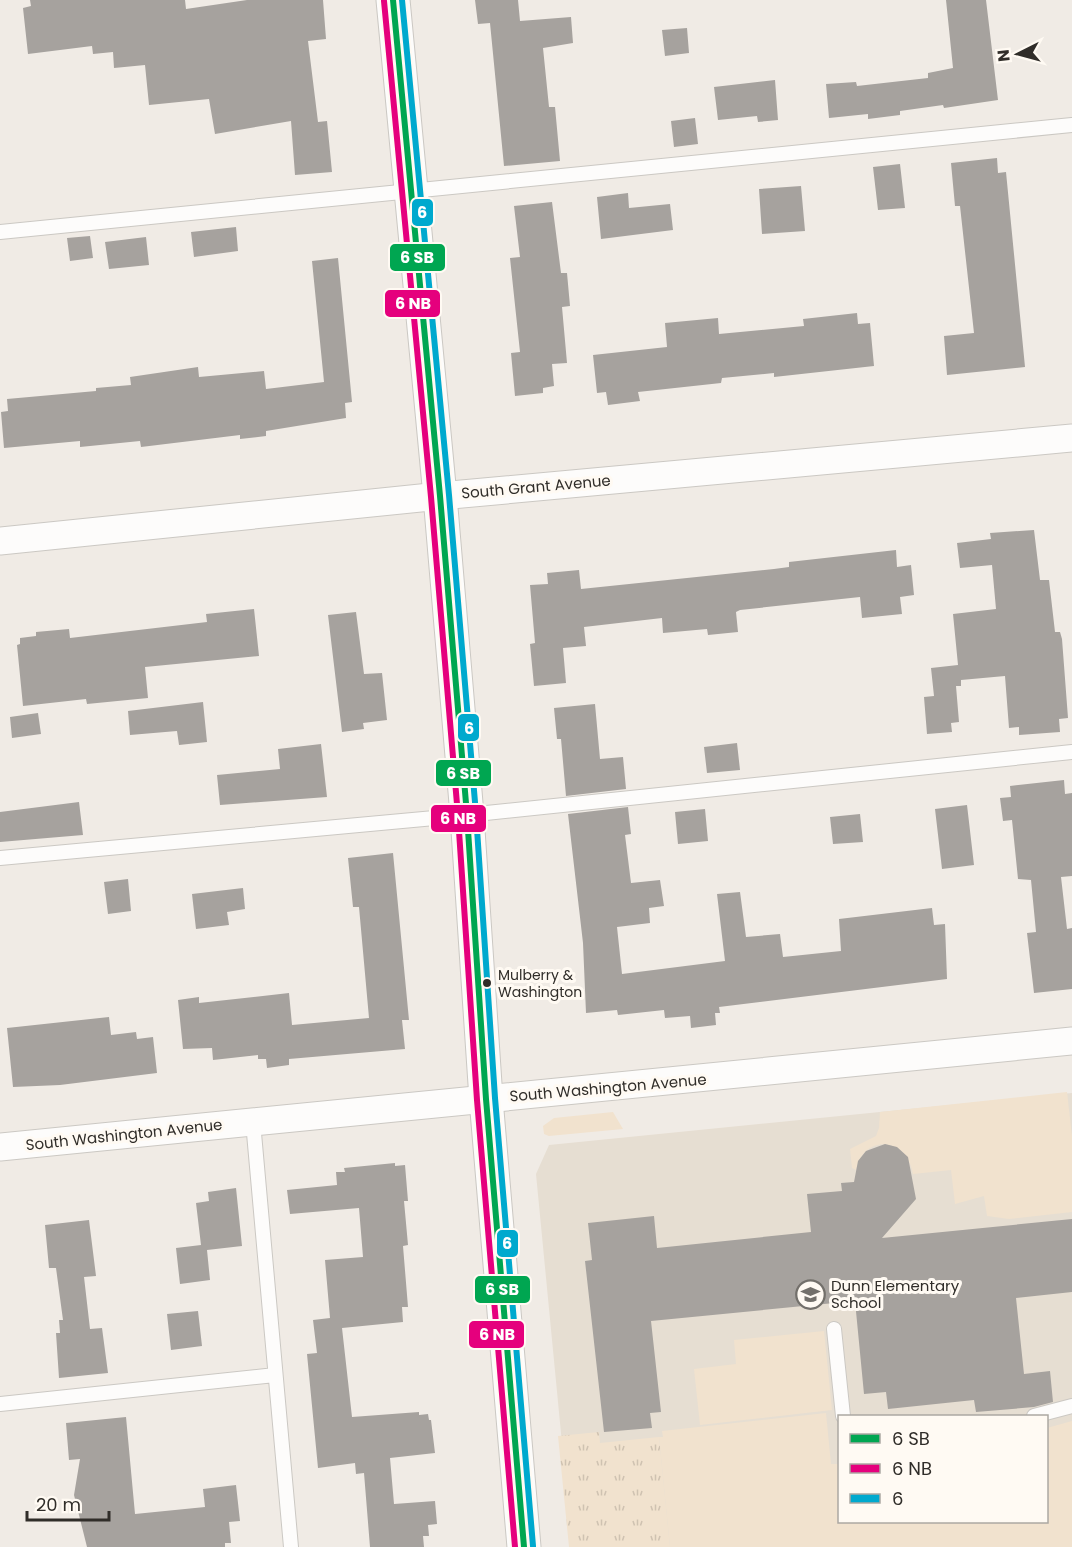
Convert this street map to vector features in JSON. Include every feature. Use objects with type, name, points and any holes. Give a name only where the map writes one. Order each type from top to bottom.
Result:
[{"type":"main road","points":[[393,0],[440,496],[467,815],[486,1099],[524,1547]]},
{"type":"street","name":"South Grant Avenue","points":[[0,541],[440,496],[1072,438]]},
{"type":"street","name":"South Washington Avenue","points":[[0,1148],[1072,1041]]},
{"type":"lane","points":[[0,232],[1072,124]]},
{"type":"lane","points":[[0,858],[467,815],[1072,753]]},
{"type":"lane","points":[[253,1122],[291,1547]]},
{"type":"lane","points":[[834,1329],[843,1415]]},
{"type":"lane","points":[[0,1404],[275,1374]]},
{"type":"lane","points":[[1038,1415],[1072,1406]]},
{"type":"shaded area","name":"Dunn Elementary School","points":[[1072,1093],[1072,1547],[572,1547],[536,1174],[549,1145]]},
{"type":"green space","points":[[1067,1092],[1072,1136],[1072,1212],[1009,1219],[987,1216],[984,1196],[955,1204],[951,1170],[913,1174],[903,1153],[885,1144],[876,1145],[867,1150],[860,1158],[856,1170],[852,1168],[850,1149],[876,1136],[880,1112]]},
{"type":"green space","points":[[613,1112],[623,1129],[549,1136],[544,1134],[543,1126],[554,1118]]},
{"type":"green space","points":[[824,1331],[832,1410],[700,1425],[694,1369],[736,1364],[734,1340]]},
{"type":"green space","points":[[826,1413],[831,1464],[838,1464],[838,1523],[1048,1523],[1048,1428],[1072,1421],[1072,1547],[670,1547],[659,1437],[663,1437],[662,1431]]},
{"type":"green space","points":[[599,1432],[600,1443],[659,1437],[670,1547],[569,1547],[558,1436]]},
{"type":"building","points":[[30,0],[185,0],[186,9],[247,0],[323,0],[326,39],[308,41],[318,122],[327,121],[332,172],[295,175],[291,121],[215,134],[209,99],[149,105],[145,65],[114,68],[113,52],[93,54],[92,46],[28,54],[23,8],[31,6]]},
{"type":"building","points":[[475,0],[518,0],[520,21],[571,17],[573,43],[543,48],[549,107],[555,107],[560,161],[504,166],[490,23],[478,24]]},
{"type":"building","points":[[946,0],[986,0],[998,100],[944,108],[943,105],[900,111],[900,115],[868,119],[868,114],[829,118],[826,84],[856,82],[857,86],[928,78],[928,73],[953,68]]},
{"type":"building","points":[[687,28],[689,53],[665,56],[662,30]]},
{"type":"building","points":[[775,80],[778,120],[758,122],[757,116],[718,120],[714,87]]},
{"type":"building","points":[[695,118],[698,144],[674,147],[671,121]]},
{"type":"building","points":[[997,158],[998,173],[1006,172],[1025,367],[947,375],[944,336],[974,333],[960,206],[955,206],[951,163]]},
{"type":"building","points":[[900,164],[905,208],[878,210],[873,167]]},
{"type":"building","points":[[801,186],[805,231],[762,234],[759,189]]},
{"type":"building","points":[[628,193],[629,208],[670,204],[673,230],[601,239],[597,197]]},
{"type":"building","points":[[552,202],[561,273],[567,273],[570,306],[562,307],[567,363],[552,364],[554,386],[543,388],[543,393],[515,396],[511,353],[520,352],[510,258],[520,257],[514,206]]},
{"type":"building","points":[[236,227],[238,251],[194,257],[191,232]]},
{"type":"building","points":[[90,236],[93,258],[70,261],[67,238]]},
{"type":"building","points":[[146,237],[149,265],[109,269],[105,242]]},
{"type":"building","points":[[338,258],[352,402],[345,403],[346,418],[266,431],[266,436],[240,439],[240,435],[141,447],[140,441],[80,447],[80,441],[4,448],[1,412],[8,411],[7,399],[96,391],[96,388],[131,385],[130,377],[198,367],[199,377],[264,371],[266,389],[324,382],[312,261]]},
{"type":"building","points":[[857,313],[858,324],[870,323],[874,366],[774,377],[774,373],[722,378],[721,383],[638,392],[640,401],[608,405],[606,392],[597,393],[593,355],[667,347],[665,323],[718,318],[719,334],[804,326],[803,319]]},
{"type":"building","points":[[1034,530],[1040,580],[1049,580],[1055,632],[1060,632],[1062,639],[1068,718],[1059,719],[1060,732],[1019,735],[1019,727],[1009,728],[1005,676],[961,680],[961,686],[956,686],[959,722],[951,723],[952,732],[927,734],[924,697],[934,696],[931,668],[958,665],[953,614],[996,609],[992,565],[960,568],[957,543],[991,539],[990,533]]},
{"type":"building","points":[[896,550],[897,567],[911,565],[914,595],[900,597],[902,614],[862,618],[860,597],[740,610],[736,612],[738,632],[708,635],[707,629],[663,633],[662,618],[584,627],[586,646],[563,648],[566,683],[534,686],[530,644],[535,643],[530,585],[548,584],[547,573],[579,570],[581,589],[774,569],[789,567],[789,562]]},
{"type":"building","points":[[254,609],[259,656],[145,667],[148,698],[87,704],[86,699],[23,706],[17,645],[20,644],[20,638],[36,636],[36,632],[69,629],[70,638],[207,622],[206,614]]},
{"type":"building","points":[[356,612],[364,674],[382,673],[387,720],[363,723],[364,729],[342,732],[328,615]]},
{"type":"building","points":[[203,702],[207,742],[179,745],[177,731],[130,735],[128,711]]},
{"type":"building","points":[[595,704],[600,759],[623,757],[626,789],[566,796],[561,739],[557,739],[554,708]]},
{"type":"building","points":[[38,713],[41,734],[12,738],[10,717]]},
{"type":"building","points":[[737,743],[740,770],[707,773],[704,747]]},
{"type":"building","points":[[321,744],[327,797],[220,805],[217,775],[280,769],[278,749]]},
{"type":"building","points":[[1064,780],[1065,794],[1072,793],[1072,876],[1061,877],[1067,929],[1072,928],[1072,989],[1034,993],[1027,933],[1036,932],[1031,880],[1018,879],[1012,820],[1003,821],[1000,798],[1011,797],[1010,786]]},
{"type":"building","points":[[79,802],[83,835],[0,842],[0,812]]},
{"type":"building","points":[[967,805],[974,865],[942,869],[935,809]]},
{"type":"building","points":[[628,807],[631,834],[625,835],[631,883],[660,880],[664,906],[649,908],[650,923],[617,927],[622,974],[725,961],[717,894],[740,892],[746,937],[780,934],[783,957],[841,951],[839,919],[932,908],[934,925],[945,924],[947,979],[719,1007],[720,1013],[715,1013],[716,1025],[691,1028],[690,1016],[665,1018],[664,1010],[618,1015],[617,1010],[586,1013],[583,943],[568,814]]},
{"type":"building","points":[[705,809],[708,841],[678,844],[675,812]]},
{"type":"building","points":[[860,814],[863,842],[833,844],[830,817]]},
{"type":"building","points":[[393,853],[409,1020],[402,1020],[405,1049],[289,1059],[289,1065],[267,1068],[266,1059],[258,1059],[258,1055],[213,1060],[212,1048],[183,1049],[178,1000],[199,997],[199,1003],[289,993],[292,1025],[369,1018],[359,907],[353,907],[348,858]]},
{"type":"building","points":[[128,879],[131,911],[108,914],[104,882]]},
{"type":"building","points":[[243,888],[245,909],[227,912],[229,925],[196,929],[192,894]]},
{"type":"building","points":[[109,1017],[111,1035],[136,1032],[137,1039],[153,1037],[157,1073],[60,1085],[13,1087],[7,1028]]},
{"type":"building","points":[[885,1144],[897,1147],[908,1157],[916,1199],[882,1238],[1072,1219],[1072,1292],[1016,1298],[1024,1374],[1050,1371],[1053,1402],[1034,1407],[976,1412],[974,1400],[888,1409],[886,1392],[864,1394],[855,1301],[651,1321],[661,1412],[650,1413],[652,1428],[604,1432],[585,1261],[592,1260],[588,1223],[654,1216],[657,1248],[811,1232],[807,1194],[842,1191],[841,1183],[854,1182],[858,1161],[866,1151]]},
{"type":"building","points":[[395,1163],[395,1166],[405,1165],[408,1201],[404,1201],[408,1245],[403,1246],[408,1307],[402,1307],[403,1322],[342,1328],[352,1417],[419,1412],[419,1415],[428,1414],[431,1420],[435,1453],[390,1458],[394,1504],[435,1501],[437,1524],[428,1525],[429,1536],[423,1536],[424,1547],[370,1547],[364,1473],[356,1474],[355,1463],[318,1468],[307,1354],[317,1353],[313,1320],[330,1318],[325,1260],[363,1257],[359,1208],[290,1214],[287,1190],[337,1185],[336,1172],[345,1172],[344,1168]]},
{"type":"building","points":[[236,1188],[242,1246],[207,1250],[210,1280],[180,1284],[176,1248],[201,1245],[196,1203],[209,1201],[208,1192]]},
{"type":"building","points":[[89,1220],[96,1276],[84,1277],[90,1329],[102,1328],[108,1373],[59,1378],[56,1333],[60,1333],[59,1320],[63,1320],[56,1268],[49,1268],[45,1225]]},
{"type":"building","points":[[198,1311],[202,1346],[171,1350],[167,1314]]},
{"type":"building","points":[[126,1417],[135,1514],[205,1507],[203,1489],[236,1485],[240,1521],[229,1522],[231,1543],[225,1543],[225,1547],[87,1547],[74,1495],[80,1459],[69,1460],[66,1423]]},
{"type":"transit line","points":[[393,0],[440,496],[467,815],[486,1099],[524,1547]]},
{"type":"transit line","name":"6","points":[[402,0],[449,495],[476,814],[495,1098],[533,1546]]},
{"type":"transit line","points":[[384,1],[431,497],[458,816],[477,1100],[515,1547]]},
{"type":"place","name":"Mulberry & Washington","points":[[487,983]]},
{"type":"place","name":"Dunn Elementary School","points":[[810,1295]]}]
